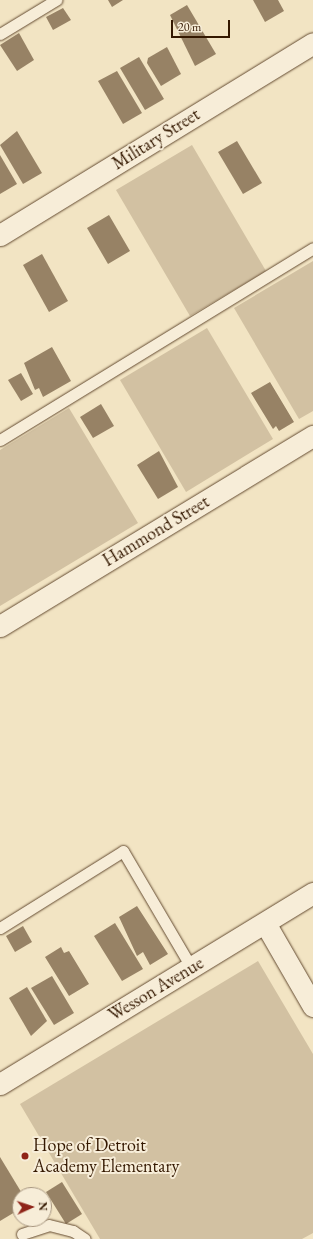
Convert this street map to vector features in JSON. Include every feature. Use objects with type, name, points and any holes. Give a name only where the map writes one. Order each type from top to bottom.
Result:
[{"type":"street","name":"Military Street","points":[[0,235],[313,43]]},
{"type":"street","name":"Hammond Street","points":[[0,626],[313,436]]},
{"type":"street","name":"Wesson Avenue","points":[[0,1084],[313,893]]},
{"type":"street","points":[[265,922],[313,1006]]},
{"type":"lane","points":[[0,34],[56,0]]},
{"type":"lane","points":[[0,440],[313,248]]},
{"type":"lane","points":[[0,928],[123,851],[191,967]]},
{"type":"lane","points":[[22,1234],[49,1225],[73,1231],[85,1239]]},
{"type":"shaded area","points":[[192,145],[266,271],[190,316],[116,190]]},
{"type":"shaded area","points":[[313,261],[313,411],[299,419],[234,308]]},
{"type":"shaded area","points":[[207,328],[273,439],[186,492],[120,380]]},
{"type":"shaded area","points":[[69,408],[138,523],[0,606],[0,450]]},
{"type":"shaded area","points":[[258,961],[313,1054],[313,1233],[302,1239],[100,1239],[20,1104]]},
{"type":"building","points":[[108,0],[123,0],[112,7]]},
{"type":"building","points":[[253,0],[278,0],[284,11],[265,22]]},
{"type":"building","points":[[187,5],[216,54],[195,66],[170,15]]},
{"type":"building","points":[[63,8],[71,20],[53,30],[46,17]]},
{"type":"building","points":[[19,33],[34,60],[17,71],[0,45]]},
{"type":"building","points":[[167,47],[181,74],[161,86],[147,63],[148,58]]},
{"type":"building","points":[[139,57],[164,99],[145,110],[120,68]]},
{"type":"building","points":[[117,71],[142,113],[123,124],[98,81]]},
{"type":"building","points":[[17,131],[42,173],[23,184],[0,145]]},
{"type":"building","points":[[237,141],[262,183],[243,194],[218,152]]},
{"type":"building","points":[[0,155],[17,184],[0,194]]},
{"type":"building","points":[[109,215],[130,251],[108,264],[87,228]]},
{"type":"building","points":[[42,254],[68,301],[49,312],[23,265]]},
{"type":"building","points":[[52,347],[71,381],[43,397],[39,388],[35,390],[24,363]]},
{"type":"building","points":[[21,373],[33,394],[21,401],[8,380]]},
{"type":"building","points":[[270,382],[294,422],[279,431],[276,426],[273,429],[251,393]]},
{"type":"building","points":[[101,404],[114,426],[93,438],[80,417]]},
{"type":"building","points":[[159,451],[178,487],[158,499],[137,465]]},
{"type":"building","points":[[137,906],[168,954],[150,965],[143,952],[137,956],[119,917]]},
{"type":"building","points":[[115,923],[143,969],[122,981],[94,936]]},
{"type":"building","points":[[23,926],[32,942],[15,952],[6,936]]},
{"type":"building","points":[[61,947],[64,953],[69,951],[89,984],[69,996],[45,957]]},
{"type":"building","points":[[52,976],[74,1013],[54,1025],[31,988]]},
{"type":"building","points":[[27,987],[47,1021],[31,1036],[9,998]]},
{"type":"building","points":[[0,1157],[18,1187],[12,1187],[12,1214],[0,1221]]},
{"type":"building","points":[[62,1182],[82,1214],[66,1224],[52,1202],[52,1188]]},
{"type":"place","name":"Hope of Detroit Academy Elementary","points":[[25,1156]]}]
